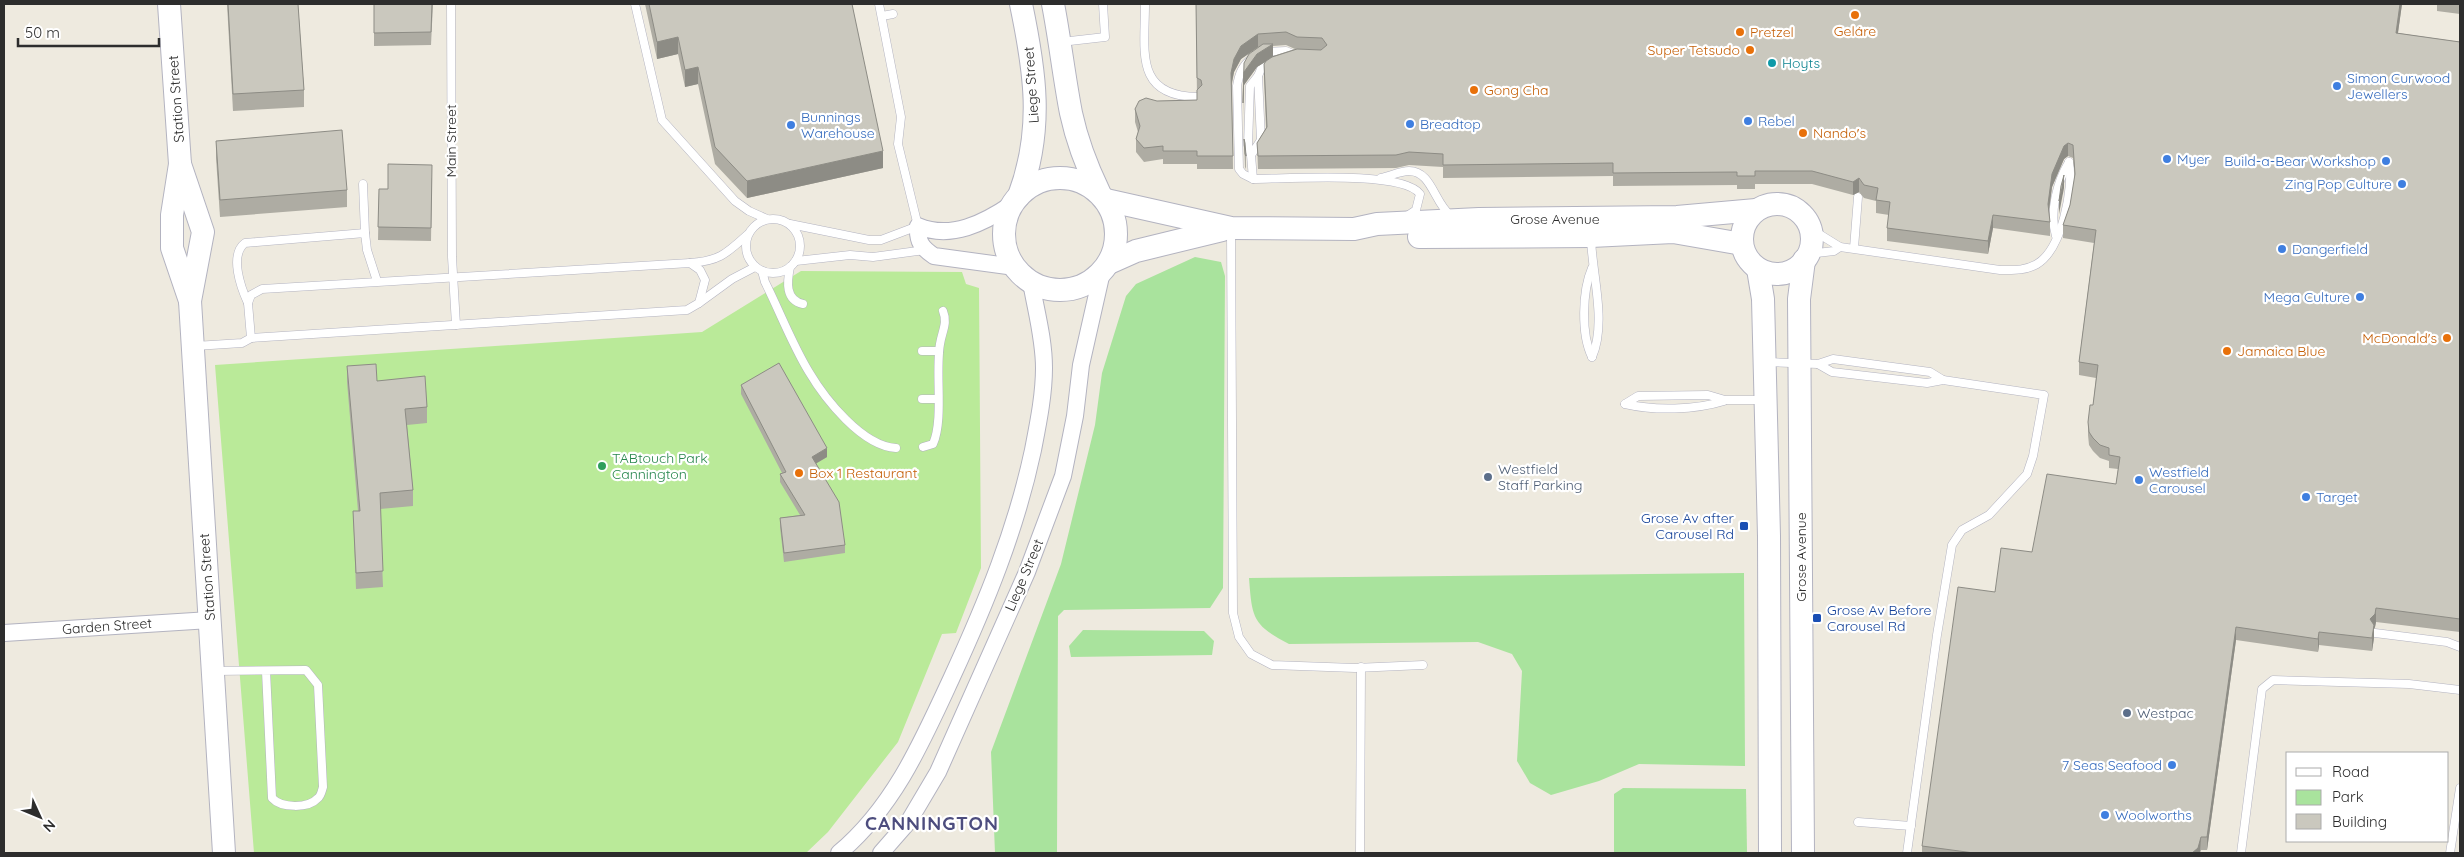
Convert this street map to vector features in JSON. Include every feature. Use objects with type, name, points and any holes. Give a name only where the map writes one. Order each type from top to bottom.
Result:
[{"type":"street","name":"Station Street","points":[[169,4],[180,164],[172,215],[172,248],[190,301]]},
{"type":"street","name":"Liege Street","points":[[1016,200],[1030,161],[1036,117],[1033,59],[1021,4]]},
{"type":"street","points":[[1016,200],[1007,214],[1004,236],[1009,258],[1015,267],[1031,282],[1051,290],[1068,290],[1084,285],[1105,268],[1116,245],[1117,231],[1115,220],[1081,150],[1071,113],[1061,42],[1053,4]]},
{"type":"street","name":"Station Street","points":[[180,164],[202,232],[190,301],[224,853]]},
{"type":"street","points":[[1015,267],[934,256],[925,250],[917,237],[918,226],[927,230],[953,232],[992,217],[1037,183],[1058,177],[1080,181],[1102,196]]},
{"type":"street","name":"Grose Avenue","points":[[1102,196],[1231,228],[1354,229],[1377,224],[1456,220],[1673,232],[1742,244]]},
{"type":"street","points":[[1782,204],[1794,208],[1804,217],[1811,229],[1812,242],[1806,257],[1795,269],[1783,273],[1770,273],[1758,268],[1744,254],[1742,231],[1747,220],[1756,210],[1768,205],[1782,204]]},
{"type":"street","name":"Grose Avenue","points":[[1354,229],[1376,237],[1591,227],[1756,210]]},
{"type":"street","name":"Grose Avenue","points":[[1105,268],[1144,249],[1231,228]]},
{"type":"street","name":"Grose Avenue","points":[[1803,853],[1808,364],[1798,299],[1806,257]]},
{"type":"street","name":"Liege Street","points":[[881,853],[909,821],[938,772],[1030,563],[1063,476],[1076,416],[1081,365],[1105,268]]},
{"type":"street","points":[[1758,268],[1763,299],[1769,545],[1770,853]]},
{"type":"street","name":"Liege Street","points":[[838,853],[855,840],[889,799],[917,752],[978,620],[1005,555],[1025,489],[1038,426],[1044,368],[1040,326],[1031,282]]},
{"type":"street","name":"Garden Street","points":[[4,633],[210,620]]},
{"type":"lane","name":"Main Street","points":[[451,4],[453,278],[456,325]]},
{"type":"lane","points":[[635,4],[662,120],[735,200],[748,211],[767,219],[775,219],[790,224],[869,240],[881,240],[918,226],[898,144],[901,117],[879,4]]},
{"type":"lane","points":[[1061,42],[1105,38],[1102,4]]},
{"type":"lane","points":[[1145,4],[1145,64],[1152,80],[1164,90],[1178,96],[1197,97]]},
{"type":"lane","points":[[882,16],[893,14]]},
{"type":"lane","points":[[1285,62],[1300,56],[1286,51],[1261,52],[1245,64],[1239,74],[1237,86],[1239,168],[1242,174],[1253,179],[1380,178],[1409,171],[1422,174],[1427,179],[1438,203],[1456,220]]},
{"type":"lane","points":[[1253,179],[1252,155],[1248,145],[1250,86],[1261,69],[1268,64],[1277,63]]},
{"type":"lane","points":[[1252,155],[1261,140],[1258,76]]},
{"type":"lane","points":[[1811,229],[1840,246],[2000,270],[2020,270],[2038,263],[2051,249],[2063,224],[2072,177],[2069,162],[2060,176],[2052,223],[2056,236]]},
{"type":"lane","points":[[1380,178],[1409,185],[1416,188],[1420,194],[1420,203],[1416,210],[1397,223]]},
{"type":"lane","points":[[363,184],[367,250],[378,281]]},
{"type":"lane","points":[[1854,248],[1858,197]]},
{"type":"lane","points":[[248,303],[251,295],[262,289],[712,261],[728,252],[753,227],[767,219]]},
{"type":"lane","points":[[790,224],[799,238],[799,254],[787,280],[789,294],[793,300],[803,304]]},
{"type":"lane","points":[[1591,227],[1592,268],[1597,281],[1598,344],[1592,357],[1586,344],[1586,282],[1592,268]]},
{"type":"lane","points":[[1231,228],[1233,613],[1239,637],[1250,654],[1272,665],[1361,667],[1423,665]]},
{"type":"lane","points":[[252,338],[248,303],[239,284],[238,252],[240,246],[245,242],[365,232]]},
{"type":"lane","points":[[748,234],[746,248],[750,262],[759,269],[776,273],[793,264],[832,256],[872,256],[925,250]]},
{"type":"lane","points":[[1806,257],[1834,251],[1840,246]]},
{"type":"lane","points":[[690,263],[700,270],[705,280],[698,303]]},
{"type":"lane","points":[[193,346],[242,343],[252,338],[688,310],[732,279],[759,269]]},
{"type":"lane","points":[[759,269],[808,372],[839,408],[873,442],[896,448]]},
{"type":"lane","points":[[923,447],[933,444],[938,433],[939,351],[946,320],[943,311]]},
{"type":"lane","points":[[922,351],[939,351]]},
{"type":"lane","points":[[802,359],[810,355]]},
{"type":"lane","points":[[1764,362],[1808,364],[1833,359],[1930,372],[1943,380]]},
{"type":"lane","points":[[1808,364],[1832,372],[1927,383],[1943,380],[2044,395],[2033,456],[2027,474],[1989,516],[1962,530],[1952,545],[1937,636],[1907,853]]},
{"type":"lane","points":[[1725,400],[1708,406],[1639,407],[1625,404],[1638,396],[1708,395],[1725,400],[1765,400]]},
{"type":"lane","points":[[922,399],[937,399]]},
{"type":"lane","points":[[2375,633],[2447,642],[2460,647]]},
{"type":"lane","points":[[1360,853],[1361,667]]},
{"type":"lane","points":[[213,671],[266,670],[306,670],[318,684],[323,787],[319,798],[310,804],[287,806],[277,804],[272,798],[266,670]]},
{"type":"lane","points":[[2241,853],[2262,689],[2272,680],[2409,684],[2460,689],[2460,696]]},
{"type":"lane","points":[[2450,853],[2460,788]]},
{"type":"lane","points":[[1858,822],[1911,826]]},
{"type":"green space","points":[[1195,257],[1221,262],[1225,276],[1223,588],[1210,608],[1064,610],[1058,616],[1057,853],[995,853],[991,752],[1061,564],[1095,425],[1102,373],[1126,296],[1136,284]]},
{"type":"green space","name":"TABtouch Park Cannington","points":[[801,271],[962,272],[966,284],[979,288],[981,568],[956,633],[942,634],[898,742],[828,832],[806,853],[254,853],[215,365],[702,332]]},
{"type":"green space","points":[[1744,573],[1745,766],[1639,764],[1599,781],[1551,795],[1530,783],[1517,761],[1522,671],[1512,654],[1478,642],[1289,644],[1268,631],[1256,618],[1251,602],[1249,578]]},
{"type":"green space","points":[[1083,630],[1204,631],[1214,641],[1212,655],[1071,657],[1069,646]]},
{"type":"green space","points":[[1623,788],[1746,789],[1747,853],[1614,853],[1614,794]]},
{"type":"building","points":[[228,4],[298,4],[304,90],[233,94]]},
{"type":"building","points":[[374,4],[432,4],[431,32],[374,33]]},
{"type":"building","name":"Bunnings Warehouse","points":[[649,4],[852,4],[883,151],[747,181],[715,147],[698,67],[685,70],[678,37],[657,42]]},
{"type":"building","name":"Westfield Carousel","points":[[1196,4],[2400,4],[2396,33],[2460,42],[2460,619],[2376,608],[2375,614],[2370,619],[2374,625],[2372,638],[2319,632],[2318,639],[2236,627],[2207,837],[2201,837],[2198,848],[2192,853],[1974,853],[1922,846],[1958,587],[1995,592],[2001,548],[2032,552],[2047,474],[2116,484],[2120,457],[2109,455],[2109,448],[2100,445],[2089,432],[2090,405],[2093,405],[2098,365],[2079,362],[2096,230],[2063,225],[2070,205],[2075,174],[2073,145],[2068,143],[2064,146],[2052,174],[2048,204],[2050,222],[1993,215],[1988,241],[1887,228],[1890,202],[1876,200],[1878,188],[1864,185],[1859,178],[1853,182],[1812,171],[1755,171],[1755,176],[1737,176],[1737,172],[1613,173],[1613,163],[1443,165],[1443,154],[1409,152],[1396,155],[1258,156],[1257,143],[1267,127],[1264,64],[1272,57],[1297,49],[1321,50],[1327,45],[1322,38],[1297,37],[1286,32],[1258,34],[1241,46],[1234,59],[1231,73],[1233,156],[1197,156],[1197,151],[1163,151],[1163,146],[1144,148],[1136,139],[1140,126],[1135,109],[1139,101],[1146,98],[1157,101],[1197,100],[1197,90],[1202,85],[1201,80],[1197,78]]},
{"type":"building","points":[[1263,44],[1273,44],[1257,54],[1244,72],[1243,103],[1244,63],[1249,54]]},
{"type":"building","points":[[342,130],[347,190],[220,200],[216,141]]},
{"type":"building","points":[[388,164],[432,165],[431,228],[378,227],[379,189],[388,189]]},
{"type":"building","points":[[2064,175],[2062,188],[2059,201],[2061,186]]},
{"type":"building","name":"Box 1 Restaurant","points":[[779,363],[827,448],[812,457],[839,502],[845,545],[784,553],[780,518],[805,515],[780,474],[786,472],[741,385]]},
{"type":"building","points":[[376,364],[377,381],[425,376],[427,407],[405,409],[413,490],[380,493],[383,571],[356,573],[353,511],[360,511],[347,366]]},
{"type":"place","name":"Geláre","points":[[1855,15]]},
{"type":"place","name":"Pretzel","points":[[1740,32]]},
{"type":"place","name":"Super Tetsudo","points":[[1750,50]]},
{"type":"place","name":"Hoyts","points":[[1772,63]]},
{"type":"place","name":"Simon Curwood Jewellers","points":[[2337,86]]},
{"type":"place","name":"Gong Cha","points":[[1474,90]]},
{"type":"place","name":"Rebel","points":[[1748,121]]},
{"type":"place","name":"Breadtop","points":[[1410,124]]},
{"type":"place","name":"Bunnings Warehouse","points":[[791,125]]},
{"type":"place","name":"Nando's","points":[[1803,133]]},
{"type":"place","name":"Myer","points":[[2167,159]]},
{"type":"place","name":"Build-a-Bear Workshop","points":[[2386,161]]},
{"type":"place","name":"Zing Pop Culture","points":[[2402,184]]},
{"type":"place","name":"Dangerfield","points":[[2282,249]]},
{"type":"place","name":"Mega Culture","points":[[2360,297]]},
{"type":"place","name":"McDonald's","points":[[2447,338]]},
{"type":"place","name":"Jamaica Blue","points":[[2227,351]]},
{"type":"place","name":"TABtouch Park Cannington","points":[[602,466]]},
{"type":"place","name":"Box 1 Restaurant","points":[[799,473]]},
{"type":"place","name":"Westfield Staff Parking","points":[[1488,477]]},
{"type":"place","name":"Westfield Carousel","points":[[2139,480]]},
{"type":"place","name":"Target","points":[[2306,497]]},
{"type":"place","name":"Grose Av after Carousel Rd","points":[[1744,526]]},
{"type":"place","name":"Grose Av Before Carousel Rd","points":[[1817,618]]},
{"type":"place","name":"Westpac","points":[[2127,713]]},
{"type":"place","name":"7 Seas Seafood","points":[[2172,765]]},
{"type":"place","name":"Woolworths","points":[[2105,815]]},
{"type":"district","name":"CANNINGTON","points":[[932,823]]}]
